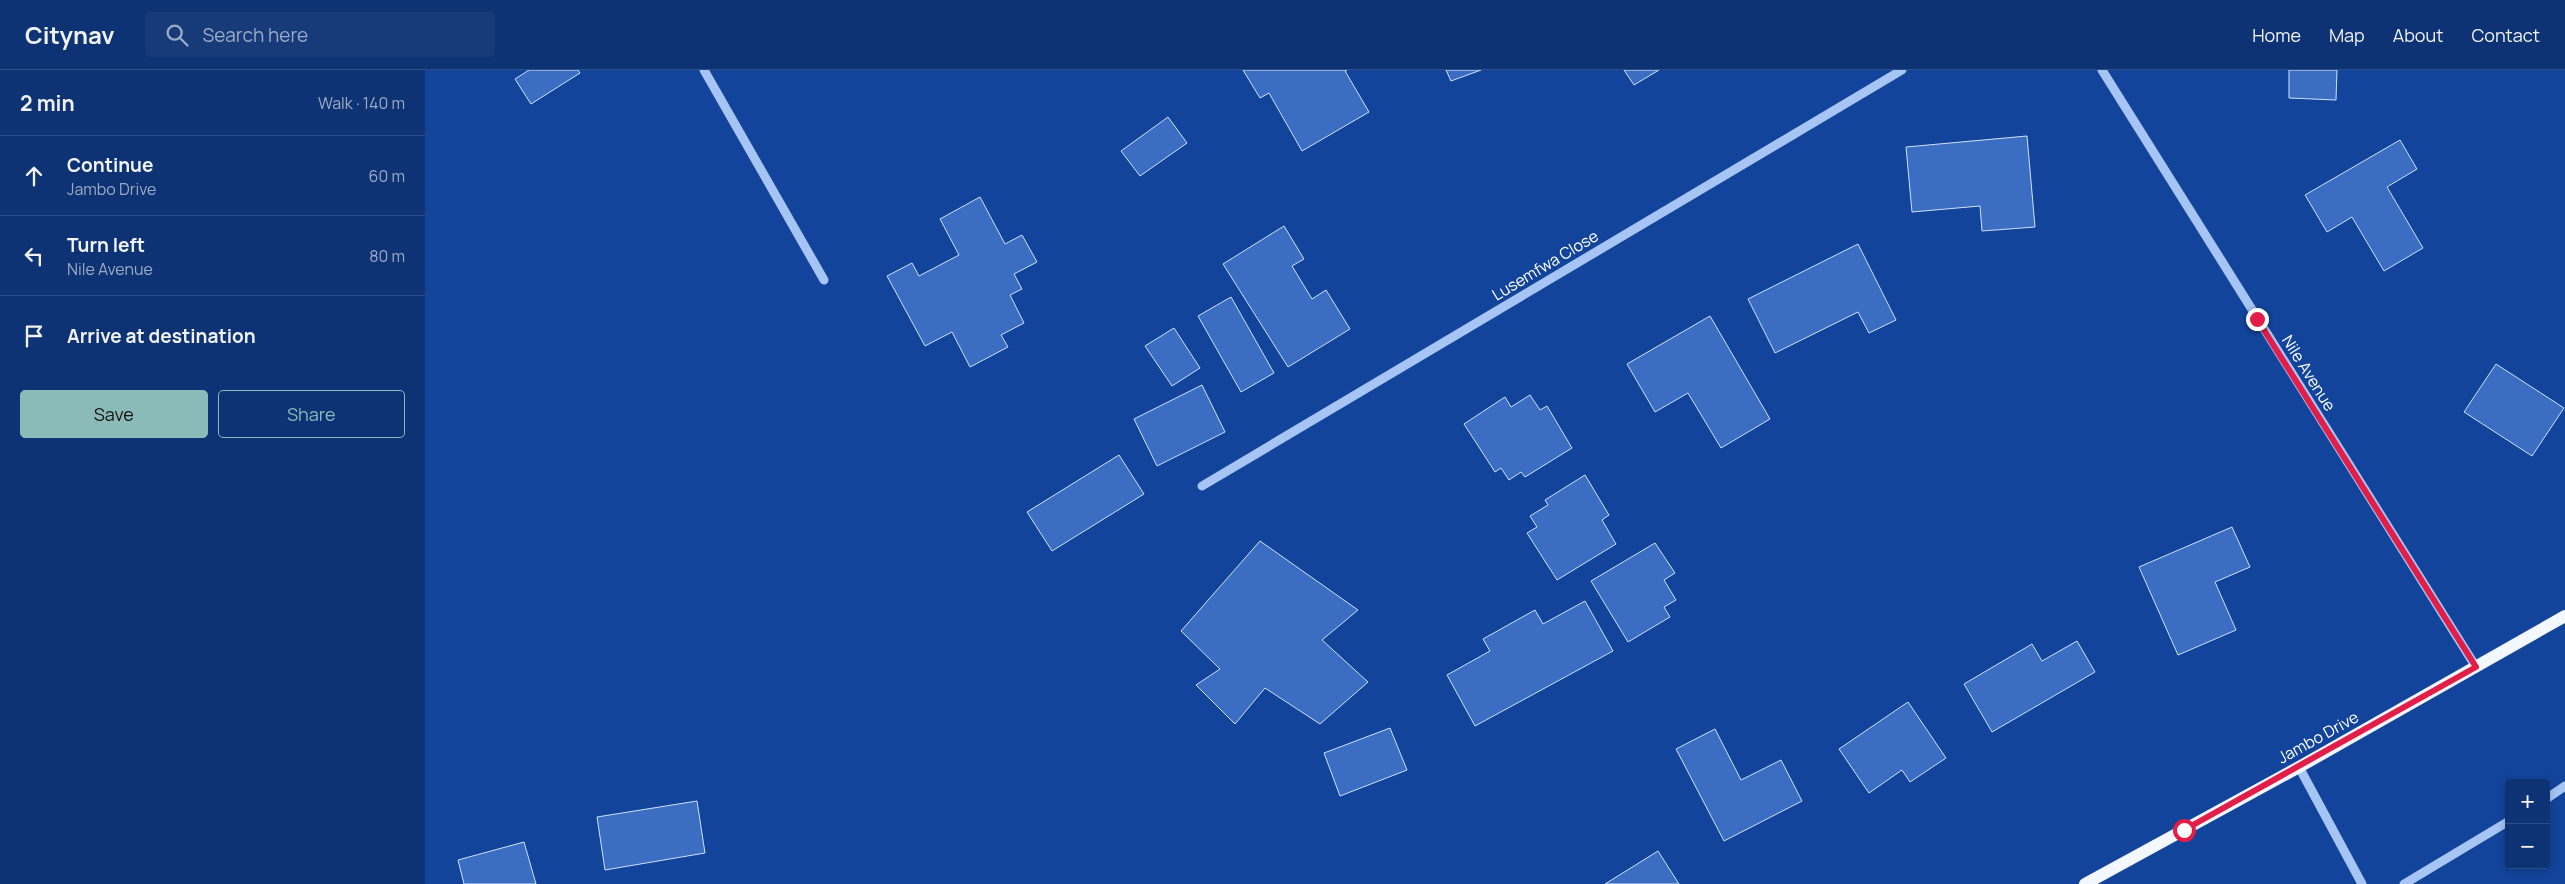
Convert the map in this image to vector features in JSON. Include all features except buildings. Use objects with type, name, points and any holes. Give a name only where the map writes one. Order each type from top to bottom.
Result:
[{"type":"main road","name":"Jambo Drive","points":[[2085,884],[2299,767],[2565,616]]},
{"type":"street","points":[[704,70],[825,280]]},
{"type":"street","name":"Lusemfwa Close","points":[[1202,486],[1902,70]]},
{"type":"street","name":"Nile Avenue","points":[[2101,70],[2476,667]]},
{"type":"street","points":[[2299,767],[2362,884]]},
{"type":"street","points":[[2550,796],[2565,786]]},
{"type":"street","points":[[2404,884],[2505,823]]},
{"type":"route","points":[[2184,830],[2476,667],[2257,319]]}]
